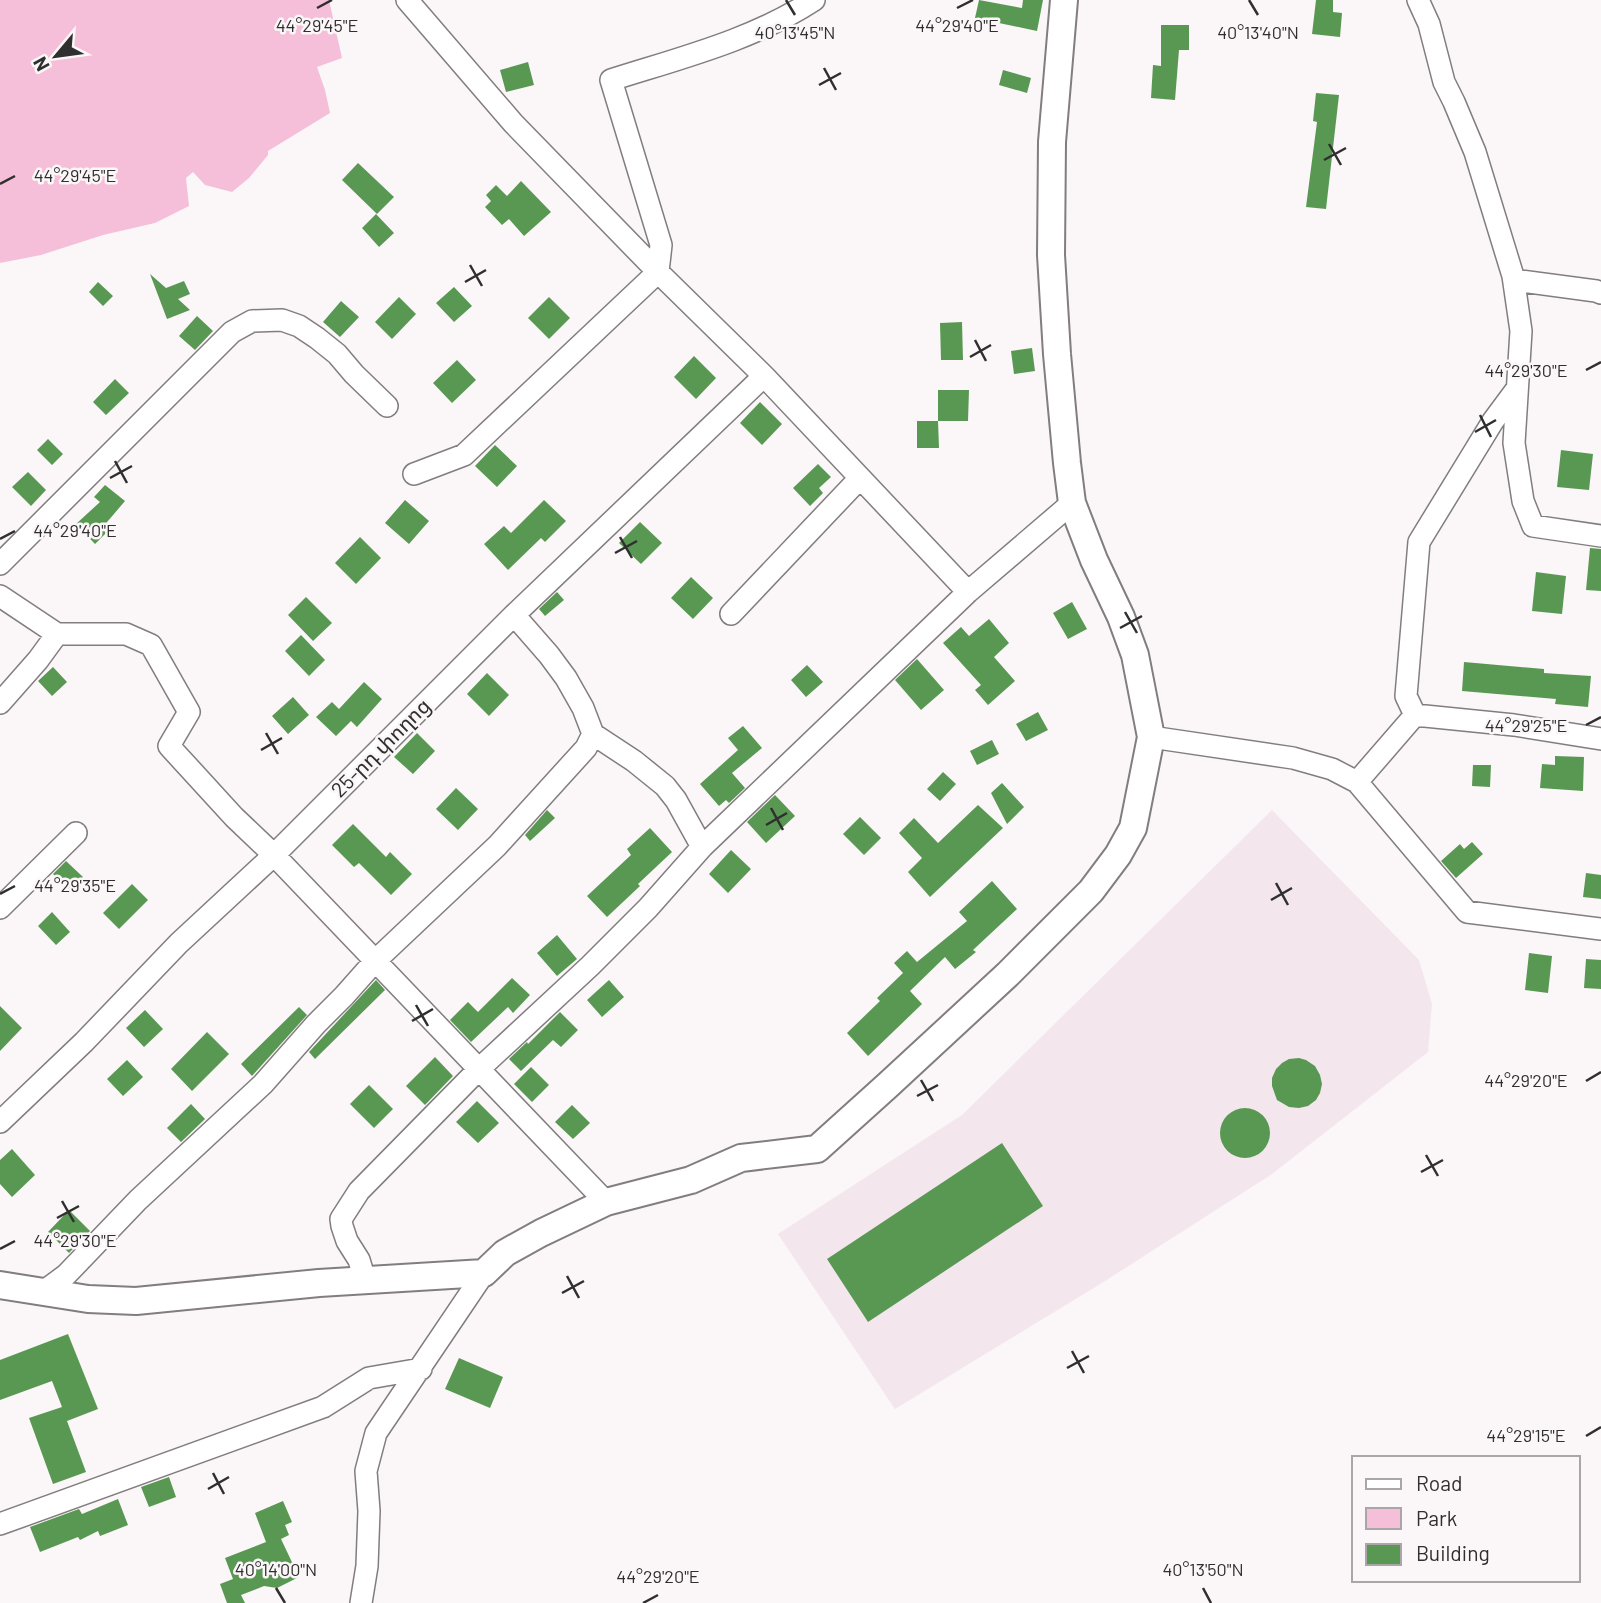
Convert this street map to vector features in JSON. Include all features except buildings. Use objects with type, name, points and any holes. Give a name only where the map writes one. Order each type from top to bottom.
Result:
[{"type":"street","points":[[407,0],[513,123],[764,376],[968,592]]},
{"type":"street","points":[[414,474],[464,455],[658,272],[661,245],[611,80],[720,46],[793,14],[814,0]]},
{"type":"street","points":[[360,1603],[367,1566],[369,1511],[366,1471],[376,1433],[484,1273],[505,1253],[606,1202],[691,1180],[741,1158],[817,1149],[1008,974],[1091,891],[1118,855],[1133,828],[1151,737],[1135,655],[1072,503],[1057,354],[1051,255],[1052,142],[1064,0]]},
{"type":"street","points":[[1418,0],[1429,24],[1444,82],[1475,152],[1514,280],[1521,331],[1514,443],[1523,501],[1533,526],[1601,536]]},
{"type":"street","points":[[1514,280],[1601,293]]},
{"type":"street","points":[[0,564],[232,332],[252,321],[282,320],[299,326],[337,354],[387,406]]},
{"type":"street","name":"25-րդ փողոց","points":[[0,1122],[84,1042],[179,943],[274,855],[513,615],[764,376]]},
{"type":"street","points":[[1415,715],[1406,696],[1419,542],[1493,421],[1516,390]]},
{"type":"street","points":[[731,614],[860,478]]},
{"type":"street","points":[[365,1280],[359,1260],[347,1241],[341,1219],[359,1191],[479,1069],[648,908],[702,847],[968,592],[1072,503]]},
{"type":"street","points":[[0,596],[57,635],[126,634],[150,645],[189,712],[169,746],[234,817],[274,855],[606,1202]]},
{"type":"street","points":[[513,615],[566,678],[583,708],[593,734],[634,761],[665,786],[676,800],[702,847]]},
{"type":"street","points":[[0,703],[57,635]]},
{"type":"street","points":[[1415,715],[1514,725],[1601,739]]},
{"type":"street","points":[[1357,782],[1415,715]]},
{"type":"street","points":[[43,1292],[66,1275],[138,1200],[262,1084],[375,961],[497,846],[586,748],[593,734]]},
{"type":"street","points":[[1151,737],[1293,758],[1332,769],[1357,782],[1466,912],[1601,929]]},
{"type":"street","points":[[0,908],[76,833]]},
{"type":"street","points":[[0,1285],[89,1299],[136,1301],[320,1283],[484,1273]]},
{"type":"street","points":[[0,1524],[323,1407],[369,1378],[421,1369]]},
{"type":"shaded area","points":[[1272,810],[1419,960],[1432,1004],[1428,1052],[1272,1174],[1105,1281],[895,1409],[778,1234],[962,1115]]},
{"type":"green space","points":[[0,0],[329,0],[342,58],[317,67],[330,113],[268,151],[268,155],[249,178],[232,192],[205,185],[193,172],[186,178],[189,206],[155,223],[103,235],[41,255],[0,263]]}]
